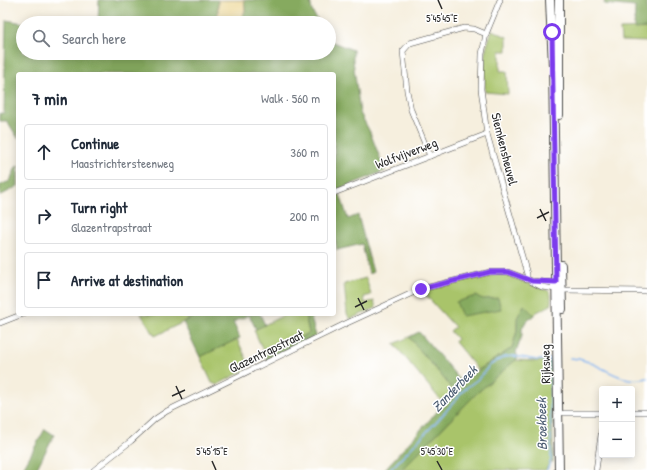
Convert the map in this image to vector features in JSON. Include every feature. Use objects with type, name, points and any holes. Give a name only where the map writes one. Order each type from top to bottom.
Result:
[{"type":"main road","points":[[551,0],[555,4],[559,1],[558,287]]},
{"type":"main road","points":[[551,0],[559,306]]},
{"type":"main road","name":"Rijksweg","points":[[559,306],[564,413],[564,470]]},
{"type":"main road","name":"Rijksweg","points":[[559,306],[559,470]]},
{"type":"street","name":"Siemkensheuvel","points":[[500,0],[486,34],[482,54],[481,89],[487,134],[529,280]]},
{"type":"street","points":[[430,156],[412,110],[404,72],[403,51],[410,43],[464,28],[486,34]]},
{"type":"street","name":"Wolfvijverweg","points":[[336,192],[487,134]]},
{"type":"street","name":"Glazentrapstraat","points":[[94,470],[131,441],[155,419],[167,411],[421,289],[490,272],[508,272],[529,280],[558,287],[647,291]]},
{"type":"street","points":[[0,323],[18,316]]},
{"type":"street","points":[[635,412],[647,412]]},
{"type":"street","points":[[564,413],[599,413]]},
{"type":"street","points":[[596,470],[599,449]]},
{"type":"green space","points":[[99,0],[218,0],[218,16],[98,16]]},
{"type":"green space","points":[[244,0],[310,0],[312,11],[315,16],[242,16],[245,11]]},
{"type":"green space","points":[[605,0],[647,0],[647,28],[634,29],[635,7],[604,4]]},
{"type":"green space","points":[[6,20],[16,22],[16,60],[336,60],[336,43],[353,50],[360,113],[370,132],[385,171],[336,190],[336,72],[16,72],[16,135],[7,121],[0,121],[0,113],[4,113]]},
{"type":"green space","points":[[647,28],[647,42],[621,41],[620,29]]},
{"type":"green space","points":[[492,30],[507,37],[507,51],[500,51],[500,71],[507,71],[508,94],[485,92],[485,52]]},
{"type":"green space","points":[[16,167],[16,187],[0,196],[0,185],[10,181]]},
{"type":"green space","points":[[340,194],[348,219],[358,215],[373,272],[369,274],[362,244],[337,250],[336,196]]},
{"type":"green space","points":[[499,274],[549,291],[551,295],[551,305],[534,315],[524,306],[517,323],[517,331],[512,348],[478,370],[455,342],[457,339],[450,331],[455,327],[423,292],[459,281]]},
{"type":"green space","points":[[366,278],[371,295],[364,297],[365,303],[374,301],[376,308],[350,319],[347,314],[344,284]]},
{"type":"green space","points":[[476,296],[483,299],[498,298],[501,309],[462,316],[456,302]]},
{"type":"green space","points":[[524,305],[534,315],[525,323],[522,329],[522,336],[516,352],[518,358],[477,393],[401,470],[384,470],[455,392],[409,337],[419,332],[460,380],[470,371],[473,374],[512,348],[517,331],[517,318]]},
{"type":"green space","points":[[142,316],[196,316],[155,336]]},
{"type":"green space","points":[[196,316],[247,316],[233,322],[240,338],[200,357],[183,322]]},
{"type":"green space","points":[[250,316],[261,316],[265,325],[256,329]]},
{"type":"green space","points":[[282,316],[305,316],[309,333],[265,355],[254,330]]},
{"type":"green space","points":[[305,316],[311,316],[316,336],[267,360],[265,355],[309,333]]},
{"type":"green space","points":[[409,337],[455,391],[443,403],[394,344]]},
{"type":"green space","points":[[237,339],[249,364],[244,366],[245,370],[217,385],[212,383],[200,357]]},
{"type":"green space","points":[[515,360],[552,362],[553,462],[550,462],[546,470],[401,470],[477,393]]},
{"type":"green space","points":[[45,429],[54,435],[36,470],[22,470]]},
{"type":"sand","points":[[218,0],[244,0],[245,11],[242,16],[218,15]]},
{"type":"waterway","name":"Zanderbeek","points":[[390,470],[439,419],[466,388],[478,379],[490,365],[504,357],[514,356],[537,360],[551,359]]},
{"type":"waterway","name":"Zanderbeek","points":[[570,358],[581,359],[626,378],[647,378]]},
{"type":"waterway","name":"Broekbeek","points":[[550,359],[550,371]]},
{"type":"waterway","name":"Broekbeek","points":[[547,470],[551,460],[550,376]]},
{"type":"route","points":[[421,289],[499,271],[508,272],[532,281],[556,282],[552,32]]}]
